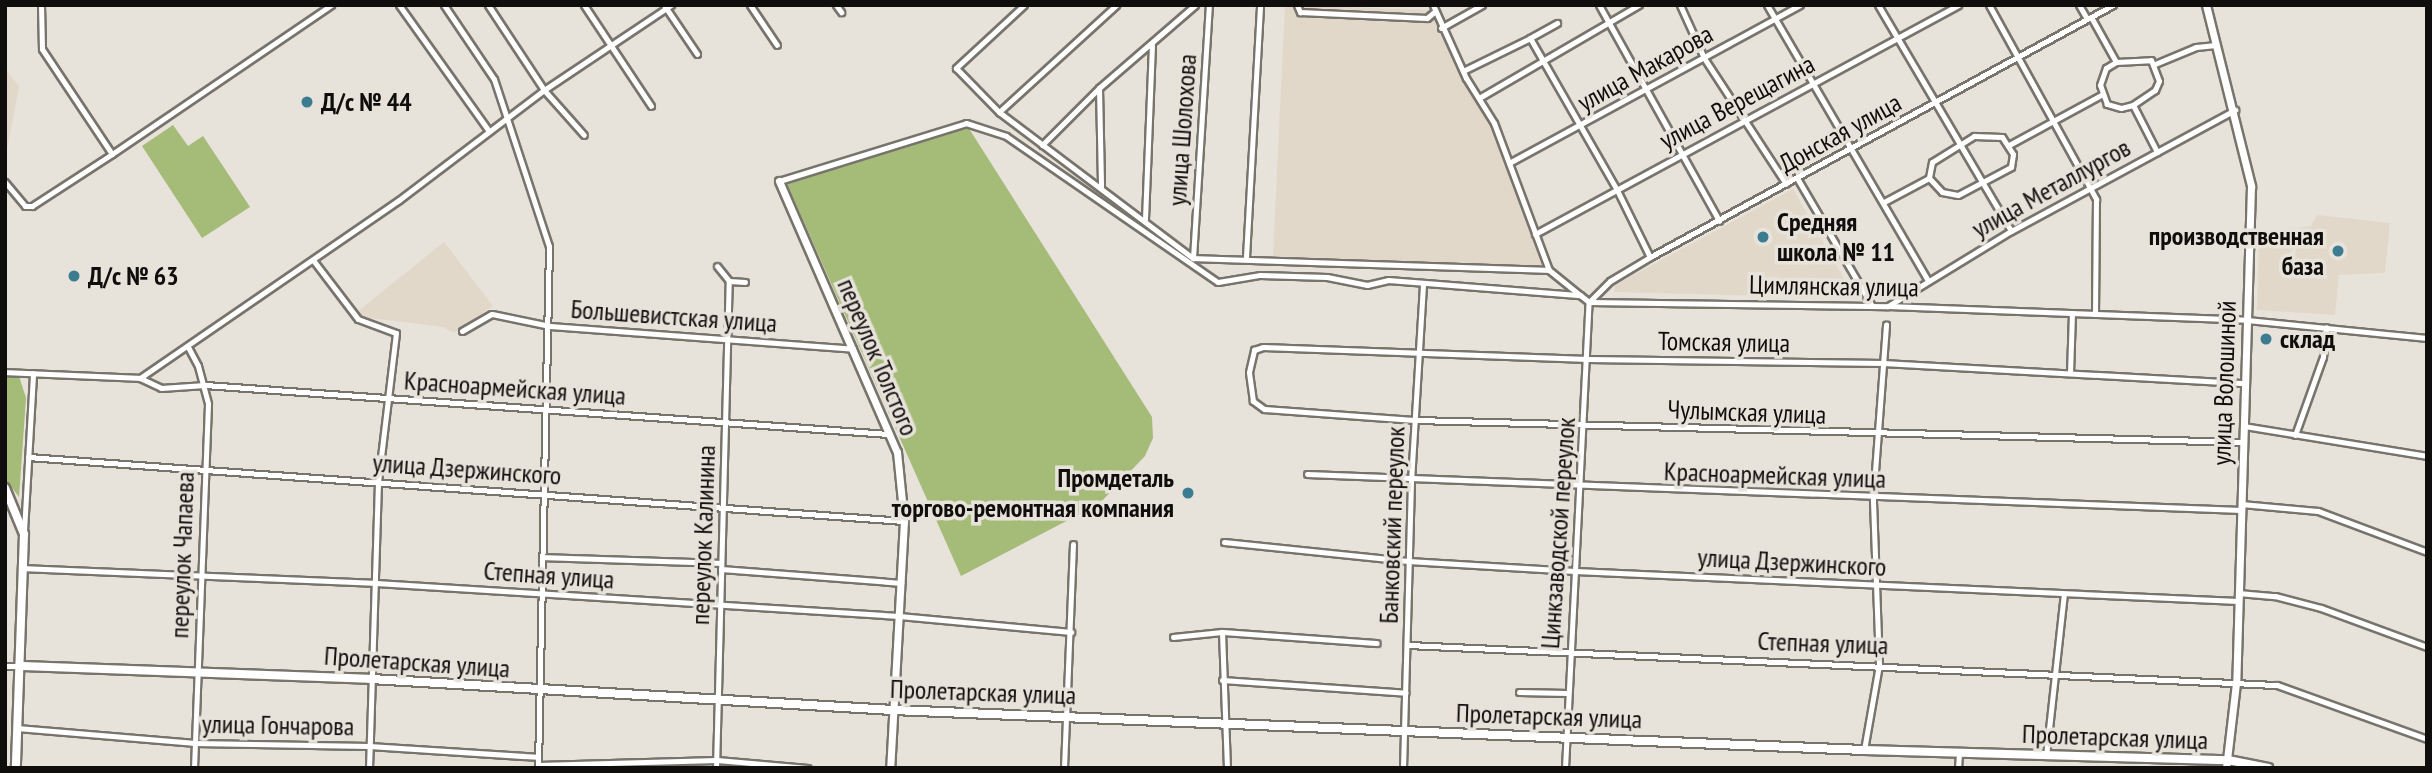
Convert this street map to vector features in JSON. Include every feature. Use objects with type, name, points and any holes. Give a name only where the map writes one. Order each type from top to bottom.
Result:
[{"type":"main road","points":[[5,488],[24,534],[16,768]]},
{"type":"main road","name":"Пролетарская улица","points":[[20,666],[370,679],[893,710],[2046,756],[2268,768]]},
{"type":"street","points":[[41,5],[42,50],[112,154]]},
{"type":"street","points":[[5,182],[25,206],[32,206],[331,5]]},
{"type":"street","points":[[399,5],[488,130]]},
{"type":"street","points":[[444,5],[487,66],[508,118],[547,234],[549,410],[542,557],[538,766],[717,760],[808,768]]},
{"type":"street","points":[[488,5],[544,90],[584,135]]},
{"type":"street","points":[[583,5],[651,106]]},
{"type":"street","points":[[750,5],[777,45]]},
{"type":"street","points":[[836,5],[841,12]]},
{"type":"street","points":[[1024,5],[956,68],[999,112],[1193,257],[1549,270]]},
{"type":"street","points":[[999,112],[1116,5]]},
{"type":"street","points":[[1042,145],[1099,88],[1152,45],[1195,5]]},
{"type":"street","name":"улица Шолохова","points":[[1193,257],[1209,5]]},
{"type":"street","points":[[1246,257],[1260,5]]},
{"type":"street","points":[[1297,5],[1300,12],[1427,18],[1434,8]]},
{"type":"street","points":[[1365,5],[1367,15]]},
{"type":"street","points":[[1441,28],[1482,5]]},
{"type":"street","points":[[1599,5],[1719,221]]},
{"type":"street","points":[[1479,98],[1639,5]]},
{"type":"street","points":[[1680,5],[1704,58],[1786,184]]},
{"type":"street","points":[[1767,5],[1928,280]]},
{"type":"street","name":"улица Макарова","points":[[1509,163],[1800,5]]},
{"type":"street","points":[[1878,5],[2011,231]]},
{"type":"street","name":"улица Верещагина","points":[[1535,234],[1958,5]]},
{"type":"street","points":[[1989,5],[2096,199],[2095,314]]},
{"type":"street","points":[[2079,5],[2116,62]]},
{"type":"street","name":"Донская улица","points":[[1589,302],[1610,281],[1650,257],[2019,59],[2113,5]]},
{"type":"street","name":"улица Волошиной","points":[[2206,5],[2235,110],[2251,186],[2236,683],[2227,764]]},
{"type":"street","points":[[140,378],[427,180],[488,130],[667,6],[697,54]]},
{"type":"street","points":[[1434,8],[1441,28],[1479,98],[1509,163],[1549,270],[1589,302]]},
{"type":"street","points":[[1462,71],[1557,23]]},
{"type":"street","points":[[1530,38],[1616,188],[1650,257]]},
{"type":"street","points":[[1145,219],[1152,45]]},
{"type":"street","points":[[2155,64],[2158,87],[2133,105],[2113,108],[2101,94],[2102,75],[2116,62],[2141,59],[2155,64],[2183,51],[2216,45]]},
{"type":"street","points":[[1099,88],[1101,186]]},
{"type":"street","points":[[2009,145],[2101,94]]},
{"type":"street","points":[[2133,105],[2157,152]]},
{"type":"street","name":"улица Металлургов","points":[[1888,306],[2011,231],[2235,110]]},
{"type":"street","points":[[779,181],[953,125],[981,125],[1006,136],[1218,282],[1260,275],[1327,277],[1367,285],[1388,280],[1580,295]]},
{"type":"street","points":[[1987,134],[2002,136],[2009,145],[2011,166],[1958,195],[1942,192],[1929,178],[1932,162],[1960,144],[1987,134]]},
{"type":"street","points":[[1797,178],[1872,306]]},
{"type":"street","points":[[1884,202],[1929,178]]},
{"type":"street","name":"переулок Толстого","points":[[779,181],[897,452],[904,521],[890,768]]},
{"type":"street","points":[[313,260],[358,319],[396,333],[378,482],[369,768]]},
{"type":"street","points":[[717,266],[729,281],[745,282]]},
{"type":"street","name":"переулок Калинина","points":[[716,768],[729,281]]},
{"type":"street","name":"Банковский переулок","points":[[1403,768],[1411,481],[1423,283]]},
{"type":"street","name":"Цимлянская улица","points":[[1589,302],[1888,306],[2247,320],[2427,338]]},
{"type":"street","name":"Цинкзаводской переулок","points":[[1566,768],[1569,652],[1586,426],[1589,302]]},
{"type":"street","points":[[2070,373],[2072,313]]},
{"type":"street","name":"Большевистская улица","points":[[462,331],[492,314],[550,326],[853,349]]},
{"type":"street","points":[[1864,750],[1879,665],[1874,498],[1876,435],[1886,324]]},
{"type":"street","points":[[2295,435],[2323,357],[2326,327]]},
{"type":"street","name":"переулок Чапаева","points":[[188,347],[205,385],[202,577],[194,768]]},
{"type":"street","name":"Томская улица","points":[[1253,401],[1250,358],[1263,347],[1588,359],[1883,363],[2245,383]]},
{"type":"street","name":"Красноармейская улица","points":[[5,372],[140,378],[161,388],[205,385],[889,434]]},
{"type":"street","points":[[24,534],[33,373]]},
{"type":"street","name":"Чулымская улица","points":[[1253,401],[1264,409],[1414,420],[1876,435],[2244,442]]},
{"type":"street","points":[[2244,426],[2427,456]]},
{"type":"street","name":"улица Дзержинского","points":[[28,457],[904,521]]},
{"type":"street","name":"Красноармейская улица","points":[[1307,474],[1411,481],[1874,498],[2318,511],[2427,552]]},
{"type":"street","name":"улица Дзержинского","points":[[1224,542],[1345,551],[1408,561],[1575,571],[2064,594],[2275,596],[2321,608],[2427,647]]},
{"type":"street","points":[[1064,768],[1073,544]]},
{"type":"street","points":[[542,557],[721,566],[901,583]]},
{"type":"street","name":"Степная улица","points":[[23,568],[376,583],[720,607],[899,616],[1071,632]]},
{"type":"street","points":[[2046,756],[2064,594]]},
{"type":"street","points":[[1222,632],[1225,680],[1222,724],[1227,768]]},
{"type":"street","points":[[1173,637],[1222,632],[1377,643]]},
{"type":"street","name":"Степная улица","points":[[1408,645],[2277,685],[2427,739]]},
{"type":"street","name":"Пролетарская улица","points":[[5,666],[20,666]]},
{"type":"street","points":[[1225,680],[1406,693]]},
{"type":"street","points":[[1519,692],[1567,693]]},
{"type":"street","name":"улица Гончарова","points":[[17,728],[195,743],[369,746],[537,757]]},
{"type":"street","points":[[1958,768],[1959,754]]},
{"type":"shaded area","points":[[1285,5],[1429,10],[1492,123],[1544,266],[1273,256]]},
{"type":"shaded area","points":[[5,68],[19,87],[5,160]]},
{"type":"shaded area","name":"Средняя школа № 11","points":[[1793,189],[1855,298],[1614,292],[1615,285]]},
{"type":"shaded area","name":"производственная база","points":[[2317,215],[2390,223],[2385,273],[2339,275],[2335,315],[2257,310],[2259,233],[2311,226]]},
{"type":"shaded area","points":[[444,242],[493,306],[454,333],[443,327],[362,317],[357,312]]},
{"type":"green space","points":[[173,125],[188,146],[203,136],[250,207],[202,238],[142,146]]},
{"type":"green space","points":[[968,127],[1152,417],[1153,438],[1145,456],[1099,504],[961,576],[787,184]]},
{"type":"green space","points":[[5,375],[19,376],[26,398],[19,497],[5,479]]},
{"type":"place","name":"Д/с № 44","points":[[307,102]]},
{"type":"place","name":"Средняя школа № 11","points":[[1763,237]]},
{"type":"place","name":"производственная база","points":[[2338,251]]},
{"type":"place","name":"Д/с № 63","points":[[74,276]]},
{"type":"place","name":"склад","points":[[2266,339]]},
{"type":"place","name":"Промдеталь торгово-ремонтная компания","points":[[1188,493]]}]
